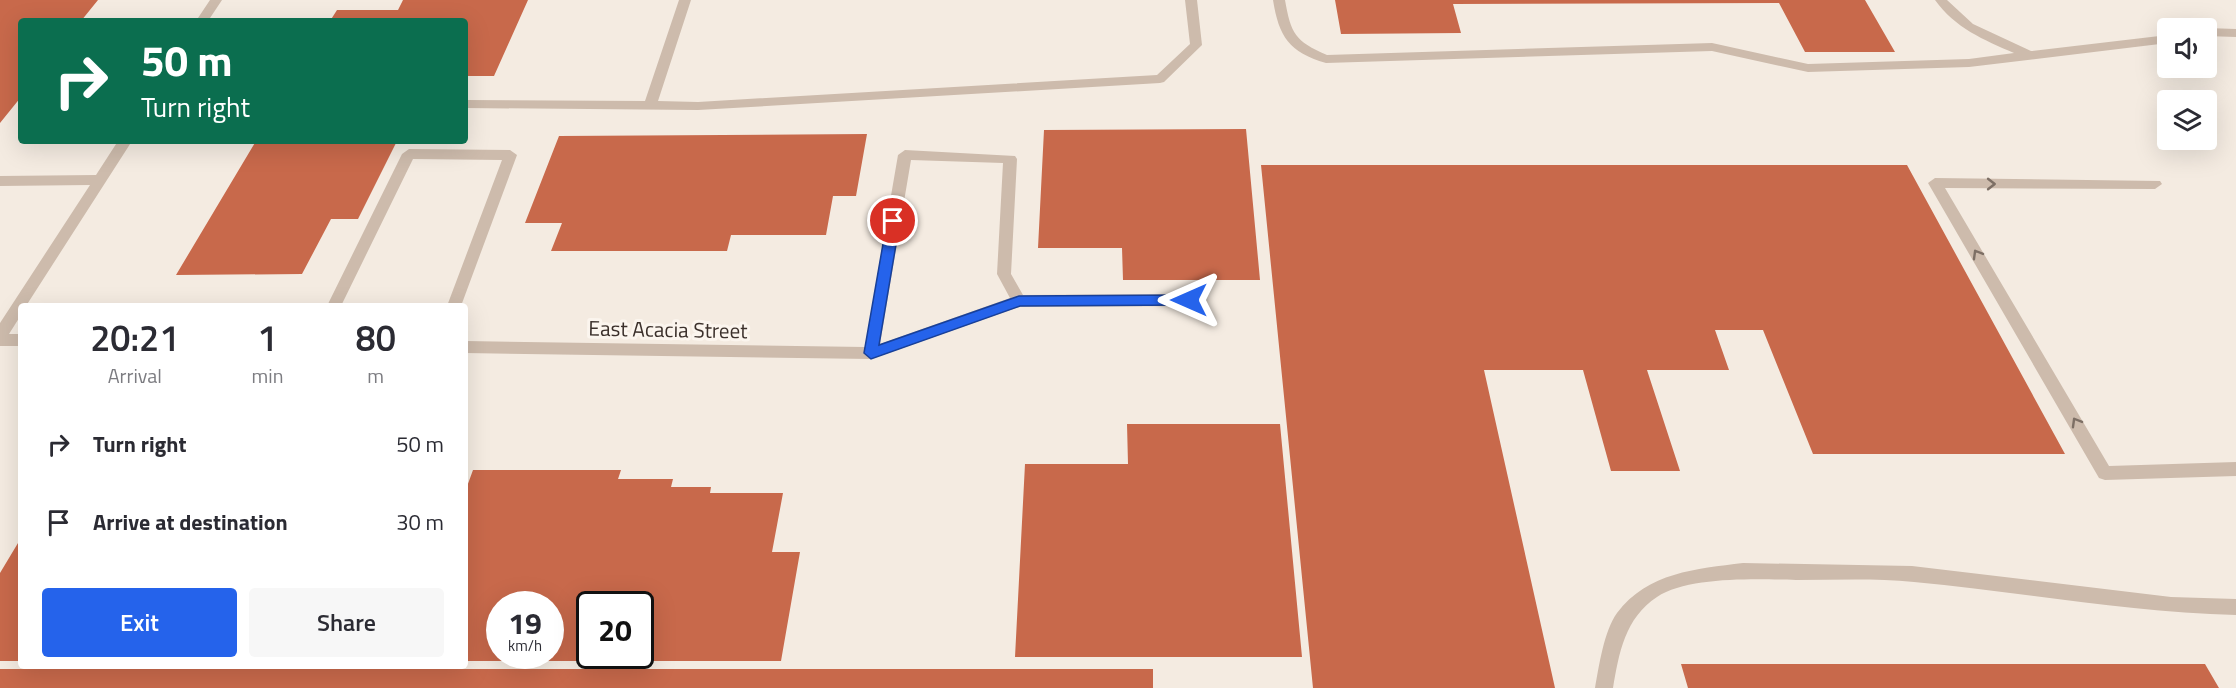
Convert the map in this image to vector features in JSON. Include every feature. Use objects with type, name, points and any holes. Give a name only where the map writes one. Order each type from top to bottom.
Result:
[{"type":"street","points":[[204,18],[216,0]]},
{"type":"street","points":[[650,106],[685,0]]},
{"type":"street","points":[[468,104],[698,106],[1160,80],[1196,45],[1191,0]]},
{"type":"street","points":[[1279,0],[1283,28],[1295,46],[1326,60],[1712,47],[1808,68],[1969,63],[2157,40]]},
{"type":"street","points":[[1941,0],[1952,14],[1971,29],[2030,56]]},
{"type":"street","points":[[2217,32],[2236,33]]},
{"type":"street","points":[[21,303],[123,144]]},
{"type":"street","points":[[334,303],[409,154],[510,155],[455,303]]},
{"type":"street","points":[[1019,301],[1004,274],[1010,159],[904,154],[871,353],[1019,301],[1189,300]]},
{"type":"street","points":[[0,181],[100,180]]},
{"type":"street","points":[[2155,184],[1935,183],[2105,473],[2236,469]]},
{"type":"street","points":[[0,335],[18,307]]},
{"type":"street","points":[[0,340],[18,340]]},
{"type":"street","name":"East Acacia Street","points":[[468,347],[871,353]]},
{"type":"street","points":[[1604,688],[1610,654],[1623,619],[1651,591],[1685,578],[1743,571],[1912,574],[2171,605],[2236,607]]},
{"type":"building","points":[[0,0],[98,0],[83,18],[18,18],[18,101],[0,123]]},
{"type":"building","points":[[403,0],[528,0],[494,76],[468,76],[468,18],[332,18],[337,10],[398,10]]},
{"type":"building","points":[[1335,0],[1865,0],[1895,52],[1805,52],[1779,3],[1453,4],[1461,33],[1341,34]]},
{"type":"building","points":[[1246,129],[1260,280],[1123,280],[1122,248],[1038,248],[1044,130]]},
{"type":"building","points":[[867,134],[856,196],[833,196],[826,235],[731,235],[727,251],[551,251],[562,223],[525,223],[559,136]]},
{"type":"building","points":[[254,144],[396,144],[358,219],[331,219],[302,274],[176,275]]},
{"type":"building","points":[[1261,165],[1907,165],[2065,454],[1813,454],[1763,330],[1715,330],[1729,370],[1647,370],[1680,471],[1611,471],[1583,370],[1484,370],[1555,688],[1313,688]]},
{"type":"building","points":[[1127,424],[1280,424],[1302,657],[1015,657],[1025,464],[1128,464]]},
{"type":"building","points":[[473,470],[621,470],[618,479],[673,479],[671,487],[711,487],[710,493],[783,493],[772,552],[800,552],[781,661],[654,661],[654,591],[576,591],[576,661],[564,661],[564,591],[486,591],[486,661],[468,661],[468,484]]},
{"type":"building","points":[[18,543],[18,661],[0,661],[0,573]]},
{"type":"building","points":[[1681,664],[2205,664],[2219,688],[1688,688]]},
{"type":"building","points":[[0,669],[1153,669],[1153,688],[0,688]]},
{"type":"route","points":[[893,221],[871,353],[1019,301],[1189,300]]}]
